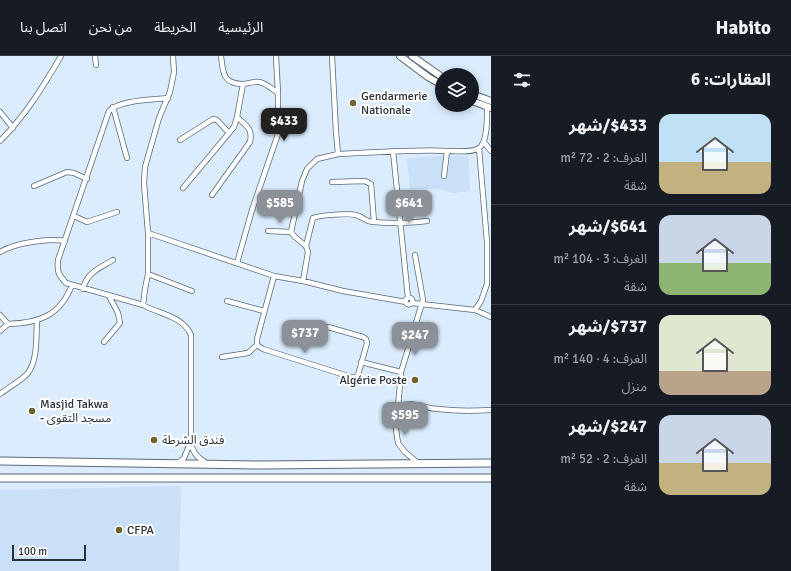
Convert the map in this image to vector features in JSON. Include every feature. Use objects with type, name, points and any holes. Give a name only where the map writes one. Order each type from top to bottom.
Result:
[{"type":"highway","points":[[0,460],[260,465],[491,463]]},
{"type":"highway","points":[[0,478],[491,478]]},
{"type":"main road","points":[[400,56],[435,81]]},
{"type":"main road","points":[[412,56],[435,72]]},
{"type":"main road","points":[[479,97],[491,101]]},
{"type":"main road","points":[[479,104],[489,108]]},
{"type":"street","points":[[0,141],[13,128],[41,90],[61,56]]},
{"type":"street","points":[[95,56],[96,65]]},
{"type":"street","points":[[143,305],[148,274],[148,233],[144,183],[145,167],[159,118],[168,98],[174,72],[173,56]]},
{"type":"street","points":[[221,56],[225,77],[229,81],[243,84],[257,81],[266,85],[278,94]]},
{"type":"street","points":[[237,263],[252,210],[278,134],[276,56]]},
{"type":"street","points":[[332,56],[338,154]]},
{"type":"street","points":[[183,188],[234,127],[238,117],[243,84]]},
{"type":"street","points":[[168,98],[136,102],[113,107],[109,111],[87,179],[58,260],[57,270],[66,283],[143,305],[182,321],[188,328],[191,335],[192,451],[207,464]]},
{"type":"street","points":[[113,107],[127,158]]},
{"type":"street","points":[[291,232],[302,181],[307,169],[317,159],[338,154],[470,151],[479,148],[484,142],[489,108]]},
{"type":"street","points":[[0,112],[13,128]]},
{"type":"street","points":[[212,194],[250,142],[251,134],[249,128],[238,117]]},
{"type":"street","points":[[180,140],[213,119],[217,120],[229,133]]},
{"type":"street","points":[[484,142],[491,151]]},
{"type":"street","points":[[475,310],[481,301],[487,284],[487,242],[479,148]]},
{"type":"street","points":[[444,176],[448,151]]},
{"type":"street","points":[[394,152],[407,300],[409,305],[412,303],[475,310],[491,317]]},
{"type":"street","points":[[34,186],[67,172],[74,173],[87,179]]},
{"type":"street","points":[[332,182],[366,181],[371,184],[374,222]]},
{"type":"street","points":[[74,216],[87,222],[117,212]]},
{"type":"street","points":[[306,246],[313,218],[316,216],[351,214],[368,221],[401,224],[427,221]]},
{"type":"street","points":[[268,231],[291,232],[306,246],[308,252],[302,281]]},
{"type":"street","points":[[148,233],[274,276],[343,291],[407,300]]},
{"type":"street","points":[[0,252],[11,247],[21,245],[52,240],[65,241]]},
{"type":"street","points":[[415,255],[421,287],[422,304],[401,372],[396,430],[398,443],[405,452],[418,463]]},
{"type":"street","points":[[83,288],[84,281],[89,275],[113,260]]},
{"type":"street","points":[[148,274],[192,291]]},
{"type":"street","points":[[274,276],[257,338],[258,345],[263,349],[355,377],[358,375],[367,343],[366,340],[363,337],[328,327]]},
{"type":"street","points":[[0,331],[8,324],[18,324],[36,320],[47,316],[60,308],[67,298],[72,285]]},
{"type":"street","points":[[104,342],[120,323],[118,313],[109,296]]},
{"type":"street","points":[[227,301],[264,311]]},
{"type":"street","points":[[0,315],[8,324]]},
{"type":"street","points":[[0,394],[27,374],[32,365],[36,320]]},
{"type":"street","points":[[222,357],[248,353],[258,345]]},
{"type":"street","points":[[361,362],[401,372]]},
{"type":"street","points":[[398,406],[416,404],[430,409],[441,410],[491,410]]},
{"type":"street","points":[[178,463],[184,458],[191,441]]},
{"type":"shaded area","points":[[468,156],[470,191],[452,193],[438,189],[410,189],[407,158]]},
{"type":"shaded area","name":"CFPA","points":[[181,486],[179,571],[0,571],[0,490]]},
{"type":"place","name":"Gendarmerie Nationale","points":[[353,103]]},
{"type":"place","name":"Algérie Poste","points":[[415,380]]},
{"type":"place","name":"Masjid Takwa - مسجد التقوى","points":[[32,411]]},
{"type":"place","name":"فندق الشرطة","points":[[154,440]]},
{"type":"place","name":"CFPA","points":[[119,530]]}]
